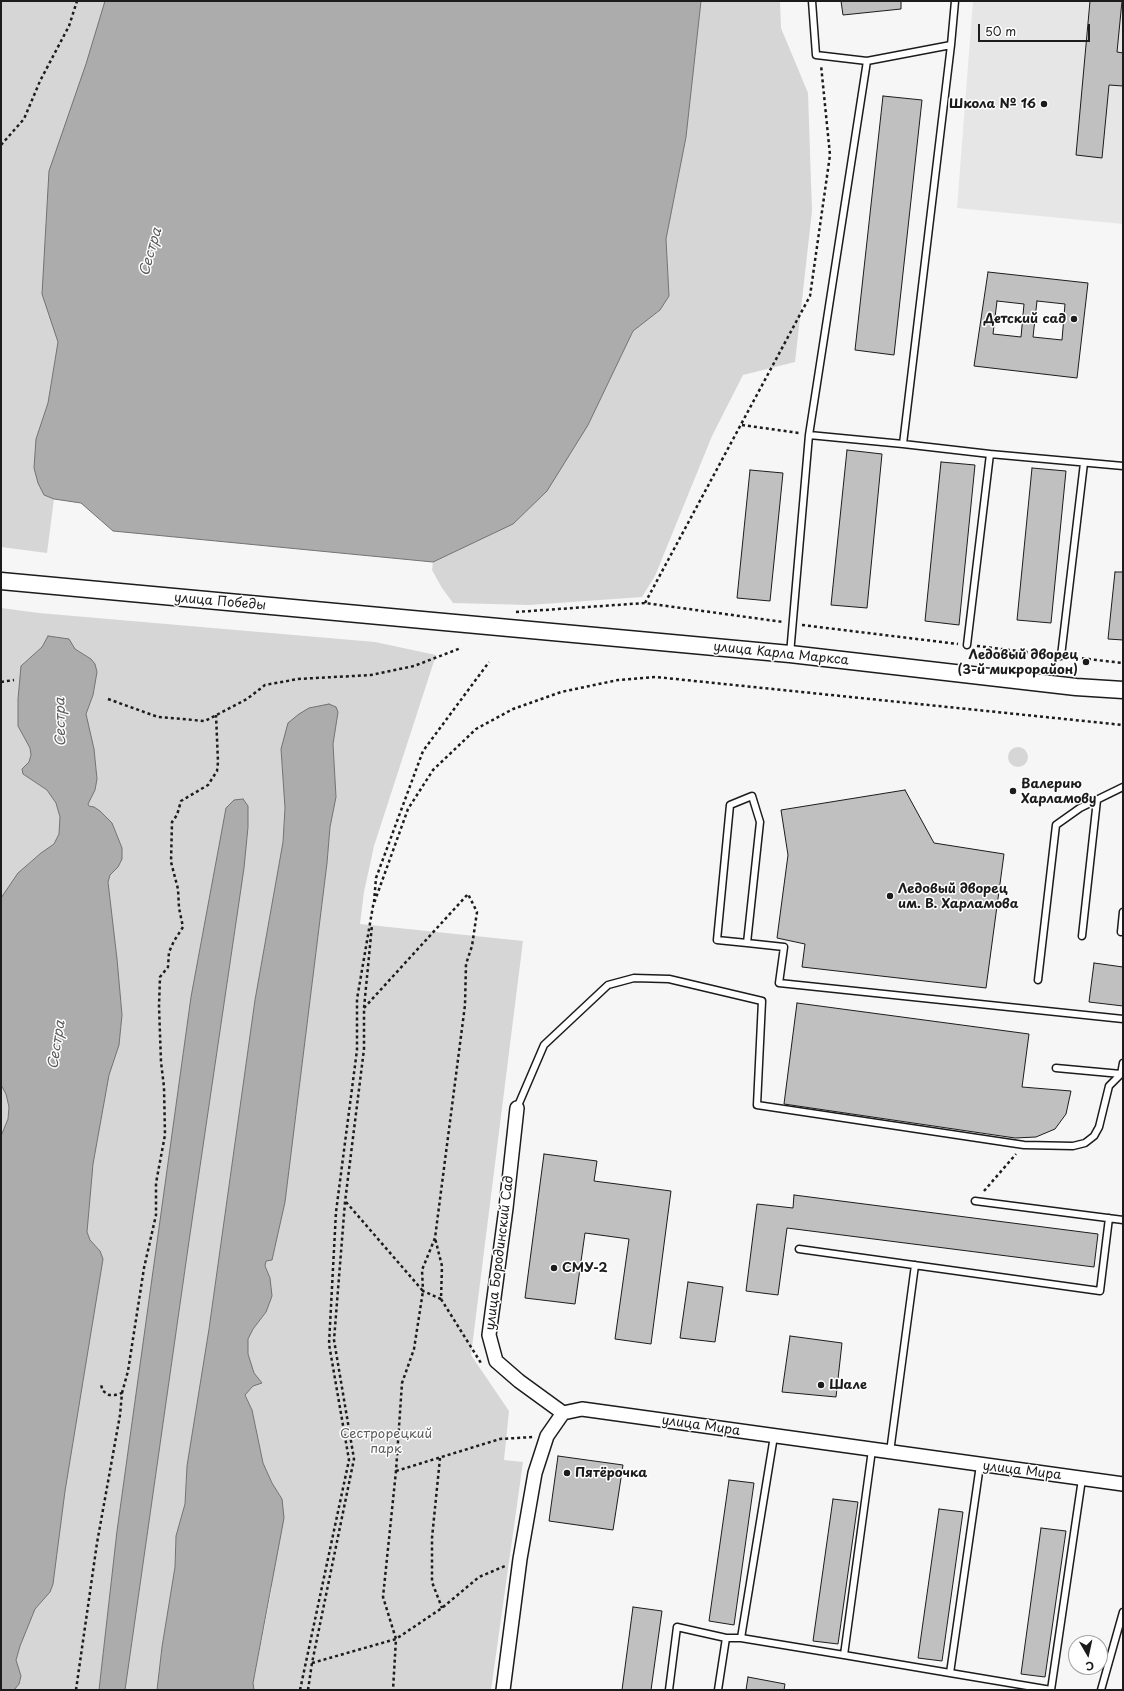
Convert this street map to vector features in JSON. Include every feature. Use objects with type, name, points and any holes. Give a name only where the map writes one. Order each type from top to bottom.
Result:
[{"type":"street","name":"улица Победы","points":[[1,581],[440,622]]},
{"type":"street","name":"улица Карла Маркса","points":[[440,622],[790,654],[1076,687],[1123,690]]},
{"type":"street","name":"улица Бородинский Сад","points":[[517,1108],[506,1208],[489,1335],[496,1361],[519,1381],[562,1413]]},
{"type":"street","name":"улица Мира","points":[[562,1413],[582,1409],[980,1466],[1123,1484]]},
{"type":"street","points":[[503,1690],[520,1559],[535,1472],[547,1436],[562,1413]]},
{"type":"lane","points":[[812,1],[816,55],[867,60],[952,45]]},
{"type":"lane","points":[[902,444],[952,45],[955,1]]},
{"type":"lane","points":[[790,654],[809,435],[867,60]]},
{"type":"lane","points":[[809,435],[1123,466]]},
{"type":"lane","points":[[967,645],[990,454]]},
{"type":"lane","points":[[1061,656],[1084,463]]},
{"type":"lane","points":[[1038,980],[1056,825],[1080,808],[1123,787]]},
{"type":"lane","points":[[747,943],[760,822],[752,796],[730,805],[718,940],[784,947],[779,983],[1123,1020]]},
{"type":"lane","points":[[1082,936],[1097,800]]},
{"type":"lane","points":[[1121,932],[1123,912]]},
{"type":"lane","points":[[517,1108],[544,1045],[608,985],[634,978],[669,980],[762,1001],[757,1105],[1024,1145],[1073,1146],[1085,1143],[1094,1136],[1099,1127],[1109,1086],[1122,1074],[1123,1063]]},
{"type":"lane","points":[[1056,1068],[1122,1074]]},
{"type":"lane","points":[[975,1202],[1123,1220]]},
{"type":"lane","points":[[799,1249],[1100,1291],[1109,1218]]},
{"type":"lane","points":[[890,1453],[915,1265]]},
{"type":"lane","points":[[741,1638],[774,1436]]},
{"type":"lane","points":[[844,1655],[872,1450]]},
{"type":"lane","points":[[950,1673],[980,1466]]},
{"type":"lane","points":[[1051,1690],[1082,1479]]},
{"type":"lane","points":[[1101,1690],[1123,1612]]},
{"type":"lane","points":[[669,1690],[677,1627],[726,1638],[741,1638],[1055,1690]]},
{"type":"lane","points":[[718,1690],[726,1638]]},
{"type":"path","points":[[1,145],[24,119],[40,81],[69,26],[77,1]]},
{"type":"path","points":[[645,603],[810,296],[830,155],[820,56]]},
{"type":"path","points":[[742,425],[809,435]]},
{"type":"path","points":[[512,612],[645,603],[793,624]]},
{"type":"path","points":[[108,699],[158,717],[205,721],[247,699],[265,685],[298,679],[371,676],[414,666],[461,648]]},
{"type":"path","points":[[308,1690],[312,1663],[354,1459],[334,1340],[345,1202],[364,1049],[364,1008],[376,878],[422,751],[489,662]]},
{"type":"path","points":[[300,1690],[349,1460],[329,1344],[336,1212],[357,1050],[357,999],[373,906],[408,809],[433,770],[476,729],[513,709],[561,692],[618,680],[656,677],[1123,725]]},
{"type":"path","points":[[1,682],[14,680]]},
{"type":"path","points":[[76,1690],[97,1544],[120,1415],[122,1393],[128,1371],[144,1268],[156,1215],[156,1183],[165,1135],[164,1087],[161,1062],[159,1006],[160,977],[168,967],[169,952],[174,940],[183,927],[179,908],[178,889],[171,862],[172,822],[178,815],[182,801],[208,785],[217,771],[216,715]]},
{"type":"path","points":[[364,1008],[468,894],[478,912],[472,946],[466,964],[465,1005],[435,1238],[422,1270],[423,1291],[414,1349],[402,1383],[396,1471],[383,1597],[396,1638],[392,1690]]},
{"type":"path","points":[[975,1202],[1024,1145]]},
{"type":"path","points":[[345,1202],[423,1291],[441,1299],[442,1266],[435,1238]]},
{"type":"path","points":[[101,1385],[103,1391],[109,1395],[122,1393]]},
{"type":"path","points":[[396,1471],[500,1439],[547,1436]]},
{"type":"path","points":[[440,1458],[432,1538],[432,1582],[442,1608]]},
{"type":"path","points":[[312,1663],[396,1638],[442,1608],[479,1577],[520,1559]]},
{"type":"shaded area","name":"Школа № 16","points":[[973,1],[1123,1],[1123,224],[957,208]]},
{"type":"green space","points":[[1,1],[105,1],[86,64],[42,294],[58,342],[48,403],[36,439],[44,495],[54,499],[47,553],[1,547]]},
{"type":"green space","points":[[701,1],[780,1],[781,28],[808,93],[812,211],[795,362],[743,375],[712,436],[655,576],[642,597],[529,605],[453,603],[442,588],[432,570],[433,562],[513,524],[588,425],[633,331],[660,310],[669,296],[666,239],[686,137]]},
{"type":"green space","name":"Сестрорецкий парк","points":[[1,608],[39,613],[375,642],[436,655],[374,846],[364,892],[360,924],[523,941],[471,1355],[509,1411],[504,1460],[523,1462],[491,1690],[254,1690],[253,1683],[271,1593],[282,1499],[272,1483],[263,1463],[252,1410],[245,1394],[253,1386],[262,1383],[254,1374],[248,1354],[248,1339],[253,1329],[266,1312],[270,1278],[265,1266],[266,1261],[272,1259],[285,1202],[327,863],[330,827],[336,797],[333,744],[338,712],[281,749],[285,808],[283,842],[255,1000],[209,1329],[187,1466],[185,1504],[176,1536],[175,1567],[162,1647],[157,1690],[125,1690],[244,868],[248,827],[248,806],[242,799],[226,808],[191,997],[117,1531],[99,1690],[14,1690],[21,1676],[16,1660],[20,1646],[35,1609],[53,1584],[65,1491],[103,1259],[100,1251],[90,1240],[87,1232],[93,1164],[109,1075],[119,1045],[122,1015],[108,882],[110,875],[118,867],[122,848],[112,823],[88,804],[95,790],[97,779],[94,749],[86,714],[93,695],[97,672],[95,664],[91,659],[75,649],[68,639],[48,637],[42,647],[21,666],[18,699],[18,726],[30,748],[31,755],[29,762],[22,769],[23,774],[47,790],[56,803],[60,817],[59,834],[54,844],[30,862],[1,898]]},
{"type":"green space","points":[[1014,747],[1022,747],[1028,753],[1028,761],[1022,767],[1014,767],[1008,761],[1008,753]]},
{"type":"green space","points":[[1,1085],[6,1094],[9,1107],[8,1119],[1,1135]]},
{"type":"water","name":"Сестра","points":[[105,1],[701,1],[686,137],[666,239],[669,296],[660,310],[633,331],[588,425],[547,491],[513,524],[433,562],[113,531],[81,503],[54,499],[44,495],[38,483],[34,468],[36,439],[48,403],[58,342],[42,294],[49,171],[86,64]]},
{"type":"water","name":"Сестра","points":[[48,636],[69,639],[75,649],[91,659],[95,664],[97,672],[93,695],[86,714],[94,749],[97,779],[95,790],[88,804],[89,806],[100,811],[112,823],[122,848],[122,859],[118,867],[110,875],[108,882],[122,1015],[119,1045],[109,1075],[93,1164],[87,1232],[90,1240],[100,1251],[103,1259],[65,1491],[53,1584],[50,1592],[35,1609],[20,1646],[16,1660],[21,1676],[19,1684],[14,1690],[1,1690],[1,1136],[8,1119],[9,1107],[6,1094],[1,1085],[1,898],[18,873],[54,844],[59,834],[60,817],[56,803],[47,790],[23,774],[22,769],[29,762],[31,755],[30,748],[18,726],[18,699],[21,666],[42,647]]},
{"type":"water","points":[[329,704],[336,707],[338,712],[333,744],[336,797],[330,827],[327,863],[285,1202],[272,1260],[266,1261],[265,1266],[270,1278],[272,1296],[266,1312],[253,1329],[248,1339],[248,1354],[254,1373],[262,1383],[253,1386],[245,1395],[252,1410],[263,1463],[272,1483],[282,1499],[284,1518],[253,1683],[254,1690],[157,1690],[162,1647],[175,1567],[176,1536],[185,1504],[187,1466],[209,1329],[255,1000],[283,842],[285,808],[281,749],[288,723],[309,708]]},
{"type":"water","points":[[243,799],[248,806],[248,827],[244,868],[125,1690],[99,1690],[117,1531],[191,997],[226,808],[234,800]]},
{"type":"building","points":[[841,1],[901,1],[901,9],[843,15]]},
{"type":"building","points":[[1090,1],[1122,1],[1117,52],[1123,53],[1123,86],[1109,85],[1102,158],[1076,155]]},
{"type":"building","points":[[883,96],[922,100],[894,355],[855,350]]},
{"type":"building","name":"Детский сад","points":[[988,272],[1088,283],[1077,378],[974,366]],"holes":[[[997,301],[1024,304],[1021,337],[993,334]],[[1037,301],[1065,304],[1062,340],[1033,337]]]},
{"type":"building","points":[[847,450],[882,454],[867,608],[831,605]]},
{"type":"building","points":[[941,462],[975,465],[959,625],[925,621]]},
{"type":"building","points":[[1032,468],[1066,471],[1051,623],[1017,620]]},
{"type":"building","points":[[750,470],[783,473],[770,601],[737,598]]},
{"type":"building","points":[[1115,572],[1123,572],[1123,640],[1108,639]]},
{"type":"building","name":"Ледовый дворец им. В. Харламова","points":[[905,790],[934,843],[1004,854],[986,988],[802,967],[805,944],[777,938],[788,855],[781,810]]},
{"type":"building","points":[[1094,963],[1123,967],[1123,1006],[1089,1002]]},
{"type":"building","points":[[797,1003],[1029,1034],[1022,1087],[1071,1091],[1066,1114],[1055,1129],[1036,1137],[1015,1138],[784,1104]]},
{"type":"building","name":"СМУ-2","points":[[544,1154],[597,1161],[594,1181],[671,1191],[651,1344],[615,1339],[629,1239],[585,1233],[575,1304],[525,1298]]},
{"type":"building","points":[[794,1195],[1098,1234],[1094,1267],[787,1228],[778,1295],[746,1291],[757,1204],[793,1208]]},
{"type":"building","points":[[688,1282],[723,1287],[715,1342],[680,1338]]},
{"type":"building","points":[[790,1336],[842,1343],[836,1397],[782,1392]]},
{"type":"building","points":[[558,1456],[623,1465],[613,1530],[549,1521]]},
{"type":"building","points":[[729,1480],[754,1483],[734,1625],[709,1621]]},
{"type":"building","points":[[833,1499],[858,1502],[838,1644],[813,1641]]},
{"type":"building","points":[[939,1509],[963,1512],[942,1661],[918,1658]]},
{"type":"building","points":[[1041,1528],[1066,1531],[1045,1677],[1021,1674]]},
{"type":"building","points":[[633,1607],[662,1611],[651,1690],[622,1690]]},
{"type":"building","points":[[748,1677],[785,1684],[784,1690],[746,1690]]},
{"type":"place","name":"Школа № 16","points":[[1044,104]]},
{"type":"place","name":"Детский сад","points":[[1074,319]]},
{"type":"place","name":"Ледовый дворец (3-й микрорайон)","points":[[1086,662]]},
{"type":"place","name":"Валерию Харламову","points":[[1013,791]]},
{"type":"place","name":"Ледовый дворец им. В. Харламова","points":[[890,896]]},
{"type":"place","name":"СМУ-2","points":[[554,1268]]},
{"type":"place","name":"Шале","points":[[821,1385]]},
{"type":"place","name":"Пятёрочка","points":[[567,1473]]}]
